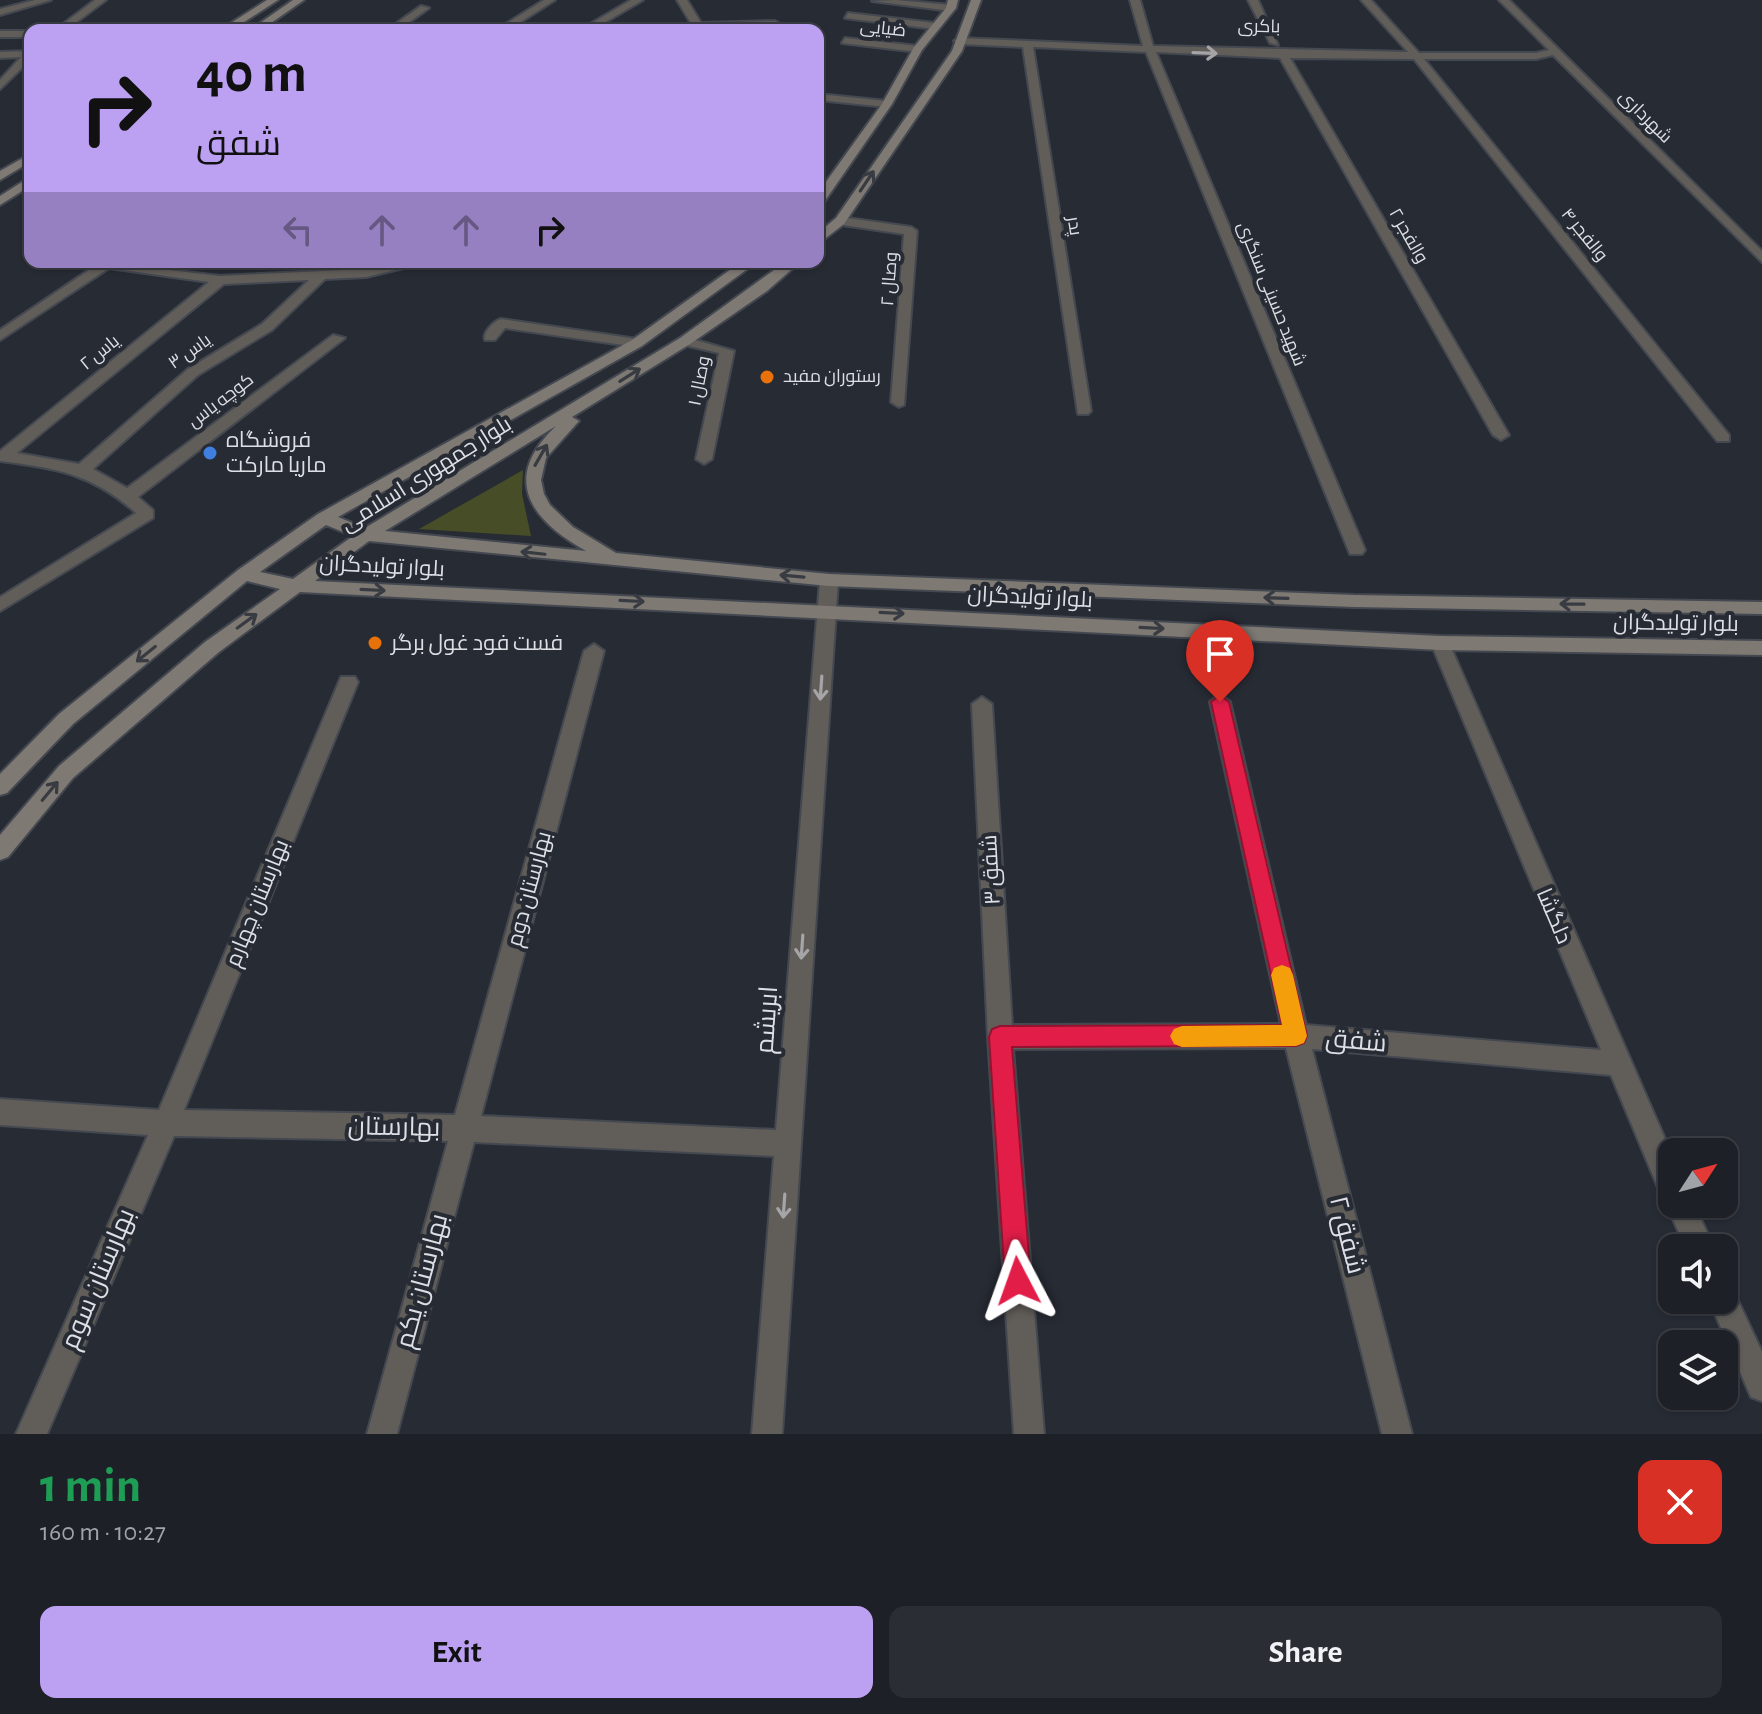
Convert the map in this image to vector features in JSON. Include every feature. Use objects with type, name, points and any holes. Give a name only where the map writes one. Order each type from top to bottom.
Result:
[{"type":"main road","points":[[235,24],[273,0]]},
{"type":"main road","points":[[264,24],[299,0]]},
{"type":"main road","points":[[824,235],[840,221],[960,41],[976,0]]},
{"type":"main road","points":[[824,193],[887,104],[918,49],[952,4]]},
{"type":"main road","points":[[944,50],[960,41]]},
{"type":"main road","points":[[918,49],[931,49]]},
{"type":"main road","points":[[0,176],[24,161]]},
{"type":"main road","points":[[0,201],[24,185]]},
{"type":"main road","name":"بلوار جمهوری اسلامی","points":[[0,787],[66,719],[244,574],[324,518],[637,343],[742,268]]},
{"type":"main road","name":"بلوار جمهوری اسلامی","points":[[0,851],[66,772],[212,647],[366,535],[685,341],[786,268]]},
{"type":"main road","points":[[598,395],[542,450],[534,468],[534,494],[559,523],[583,544],[631,563]]},
{"type":"main road","name":"بلوار تولیدگران","points":[[324,518],[366,535],[829,580],[1354,601],[1762,608]]},
{"type":"main road","name":"بلوار تولیدگران","points":[[244,574],[295,586],[826,610],[1440,643],[1762,648]]},
{"type":"street","points":[[0,12],[12,4],[46,0]]},
{"type":"street","points":[[68,24],[101,0]]},
{"type":"street","points":[[511,24],[550,0]]},
{"type":"street","points":[[596,24],[638,0]]},
{"type":"street","points":[[682,0],[697,24]]},
{"type":"street","name":"شهید حسینی سنگری","points":[[1135,0],[1149,46],[1356,550]]},
{"type":"street","points":[[1253,0],[1275,43]]},
{"type":"street","name":"والفجر ۴","points":[[1366,0],[1412,51],[1723,438]]},
{"type":"street","name":"شهرداری","points":[[1504,0],[1762,258]]},
{"type":"street","points":[[877,1],[952,4]]},
{"type":"street","points":[[401,24],[424,8]]},
{"type":"street","points":[[848,16],[935,26]]},
{"type":"street","points":[[0,34],[24,34]]},
{"type":"street","points":[[960,41],[999,40],[1028,47],[1149,46],[1283,55],[1412,51],[1536,56],[1554,52]]},
{"type":"street","name":"باکری","points":[[999,40],[1149,46],[1275,43],[1412,51]]},
{"type":"street","name":"ضیایی","points":[[845,41],[918,49]]},
{"type":"street","name":"پدر","points":[[1028,47],[1083,411]]},
{"type":"street","points":[[0,55],[24,54]]},
{"type":"street","name":"والفجر ۲","points":[[1283,55],[1501,435]]},
{"type":"street","points":[[0,86],[24,60]]},
{"type":"street","points":[[824,98],[887,104]]},
{"type":"street","name":"وصال ۲","points":[[840,221],[911,231],[899,402]]},
{"type":"street","points":[[0,336],[101,268]]},
{"type":"street","points":[[135,268],[220,280],[405,268]]},
{"type":"street","name":"یاس ۳","points":[[85,468],[193,372],[267,327],[329,268]]},
{"type":"street","name":"یاس ۲","points":[[2,456],[220,280]]},
{"type":"street","points":[[490,337],[501,323],[637,343]]},
{"type":"street","name":"کوچه یاس","points":[[128,496],[338,338]]},
{"type":"street","name":"وصال ۱","points":[[685,341],[727,351],[704,459]]},
{"type":"street","points":[[0,605],[147,514],[128,496],[85,468],[2,456]]},
{"type":"street","name":"ابریشم","points":[[767,1434],[829,580]]},
{"type":"street","name":"دلگشا","points":[[1440,643],[1658,1156]]},
{"type":"street","name":"بهارستان دوم","points":[[463,1128],[594,651]]},
{"type":"street","name":"بهارستان چهارم","points":[[166,1123],[348,682]]},
{"type":"street","name":"شفق ۲","points":[[1220,702],[1296,1036],[1397,1434]]},
{"type":"street","name":"شفق ۳","points":[[982,704],[1000,1037],[1029,1434]]},
{"type":"street","name":"شفق","points":[[1000,1037],[1296,1036],[1616,1063]]},
{"type":"street","name":"بهارستان","points":[[0,1112],[166,1123],[463,1128],[789,1144]]},
{"type":"street","name":"بهارستان سوم","points":[[31,1434],[166,1123]]},
{"type":"street","name":"بهارستان یکم","points":[[382,1434],[463,1128]]},
{"type":"street","points":[[1729,1314],[1762,1386]]},
{"type":"green space","points":[[523,470],[522,494],[531,536],[419,529]]},
{"type":"slow traffic","points":[[1182,1036],[1296,1036],[1282,975]]},
{"type":"place","name":"رستوران مفید","points":[[767,377]]},
{"type":"place","name":"فروشگاه ماریا مارکت","points":[[210,453]]},
{"type":"place","name":"فست فود غول برگر","points":[[375,643]]},
{"type":"route","points":[[1018,1281],[1000,1037],[1296,1036],[1220,702]]}]
